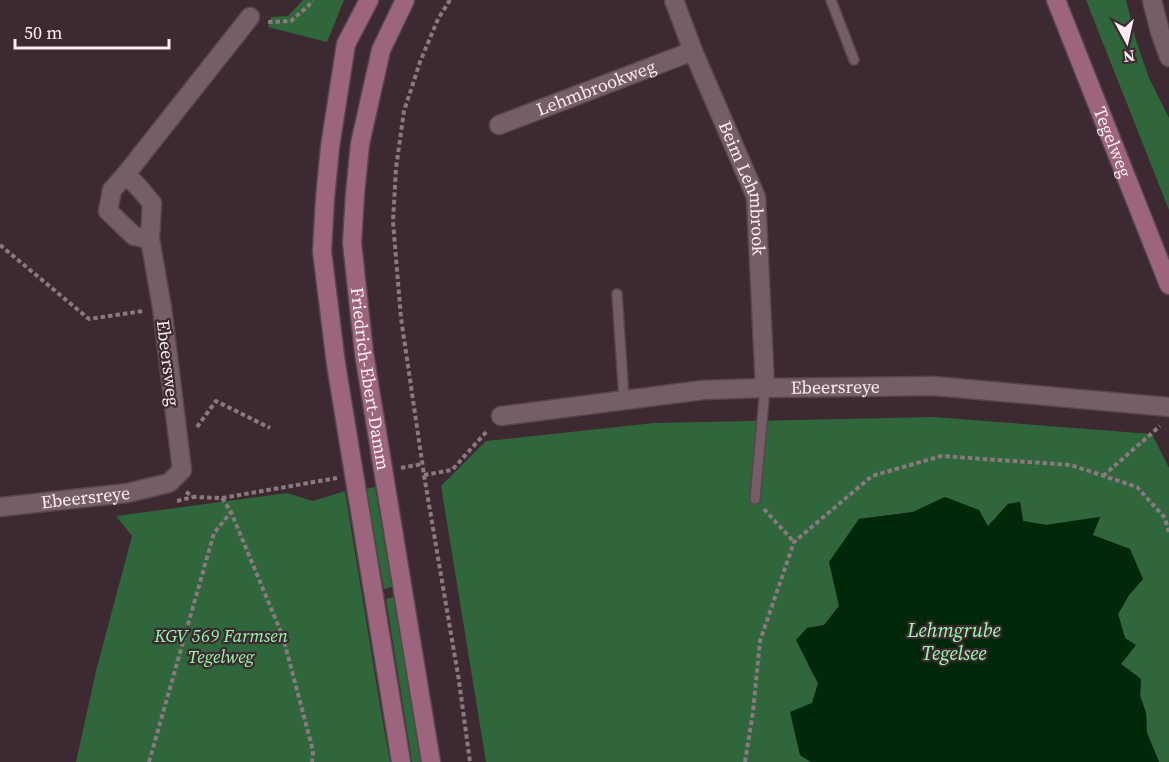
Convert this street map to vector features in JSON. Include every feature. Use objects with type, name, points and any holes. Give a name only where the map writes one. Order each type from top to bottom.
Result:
[{"type":"main road","name":"Friedrich-Ebert-Damm","points":[[369,0],[346,44],[330,147],[324,199],[322,251],[336,364],[401,762]]},
{"type":"main road","name":"Friedrich-Ebert-Damm","points":[[405,0],[381,50],[360,144],[352,243],[364,353],[431,762]]},
{"type":"main road","name":"Tegelweg","points":[[1056,0],[1169,285]]},
{"type":"street","name":"Beim Lehmbrook","points":[[674,0],[693,51],[756,196],[765,388]]},
{"type":"street","points":[[1152,0],[1169,57]]},
{"type":"street","points":[[150,239],[134,236],[108,211],[112,190],[250,17]]},
{"type":"street","name":"Lehmbrookweg","points":[[499,125],[693,51]]},
{"type":"street","name":"Ebeersweg","points":[[126,174],[152,203],[150,239],[162,308],[182,470],[169,483]]},
{"type":"street","name":"Ebeersreye","points":[[501,416],[703,390],[765,388],[934,386],[1167,407]]},
{"type":"street","name":"Ebeersreye","points":[[0,507],[127,493],[169,483]]},
{"type":"lane","points":[[831,0],[854,60]]},
{"type":"lane","points":[[617,294],[624,400]]},
{"type":"lane","points":[[755,499],[765,388]]},
{"type":"path","points":[[250,17],[270,22],[291,21],[312,0]]},
{"type":"path","points":[[450,0],[438,19],[420,62],[404,111],[396,168],[393,222],[400,318],[470,762]]},
{"type":"path","points":[[0,245],[89,319],[162,308]]},
{"type":"path","points":[[216,401],[270,428]]},
{"type":"path","points":[[1103,476],[1166,421],[1167,407]]},
{"type":"path","points":[[424,475],[452,470],[501,416]]},
{"type":"path","points":[[745,762],[760,641],[794,542],[872,476],[941,456],[1071,465],[1137,487],[1165,518],[1169,533]]},
{"type":"path","points":[[394,469],[422,464]]},
{"type":"path","points":[[169,483],[194,497],[222,498],[344,477]]},
{"type":"path","points":[[222,498],[231,512],[283,637],[313,751],[312,762]]},
{"type":"path","points":[[755,499],[794,542]]},
{"type":"path","points":[[149,762],[214,533],[231,512]]},
{"type":"green space","points":[[303,0],[344,0],[327,42],[268,27],[271,17],[288,16]]},
{"type":"green space","points":[[1086,0],[1126,0],[1149,78],[1169,118],[1169,210]]},
{"type":"green space","points":[[933,417],[1152,434],[1169,468],[1169,762],[1159,762],[1147,733],[1146,713],[1140,696],[1141,679],[1121,664],[1125,638],[1118,614],[1129,595],[1143,579],[1092,535],[1100,517],[1046,525],[1023,521],[1020,502],[1008,504],[988,526],[945,497],[913,512],[859,519],[839,606],[824,626],[807,628],[808,665],[818,683],[800,755],[811,762],[486,762],[441,486],[486,441],[654,423]]},
{"type":"green space","points":[[375,487],[392,587],[384,589],[366,489]]},
{"type":"green space","name":"KGV 569 Farmsen Tegelweg","points":[[345,491],[390,762],[76,762],[96,671],[132,536],[116,516],[287,493],[313,501]]},
{"type":"green space","points":[[394,597],[421,762],[412,762],[386,599]]},
{"type":"water","name":"Lehmgrube Tegelsee","points":[[945,497],[979,510],[988,526],[1008,504],[1020,502],[1023,521],[1046,525],[1100,517],[1093,535],[1130,549],[1143,579],[1129,595],[1118,614],[1125,638],[1136,645],[1121,664],[1141,679],[1140,696],[1146,713],[1147,733],[1159,762],[811,762],[800,755],[790,712],[812,703],[818,683],[796,640],[807,628],[824,625],[839,606],[829,562],[859,519],[913,512]]}]
